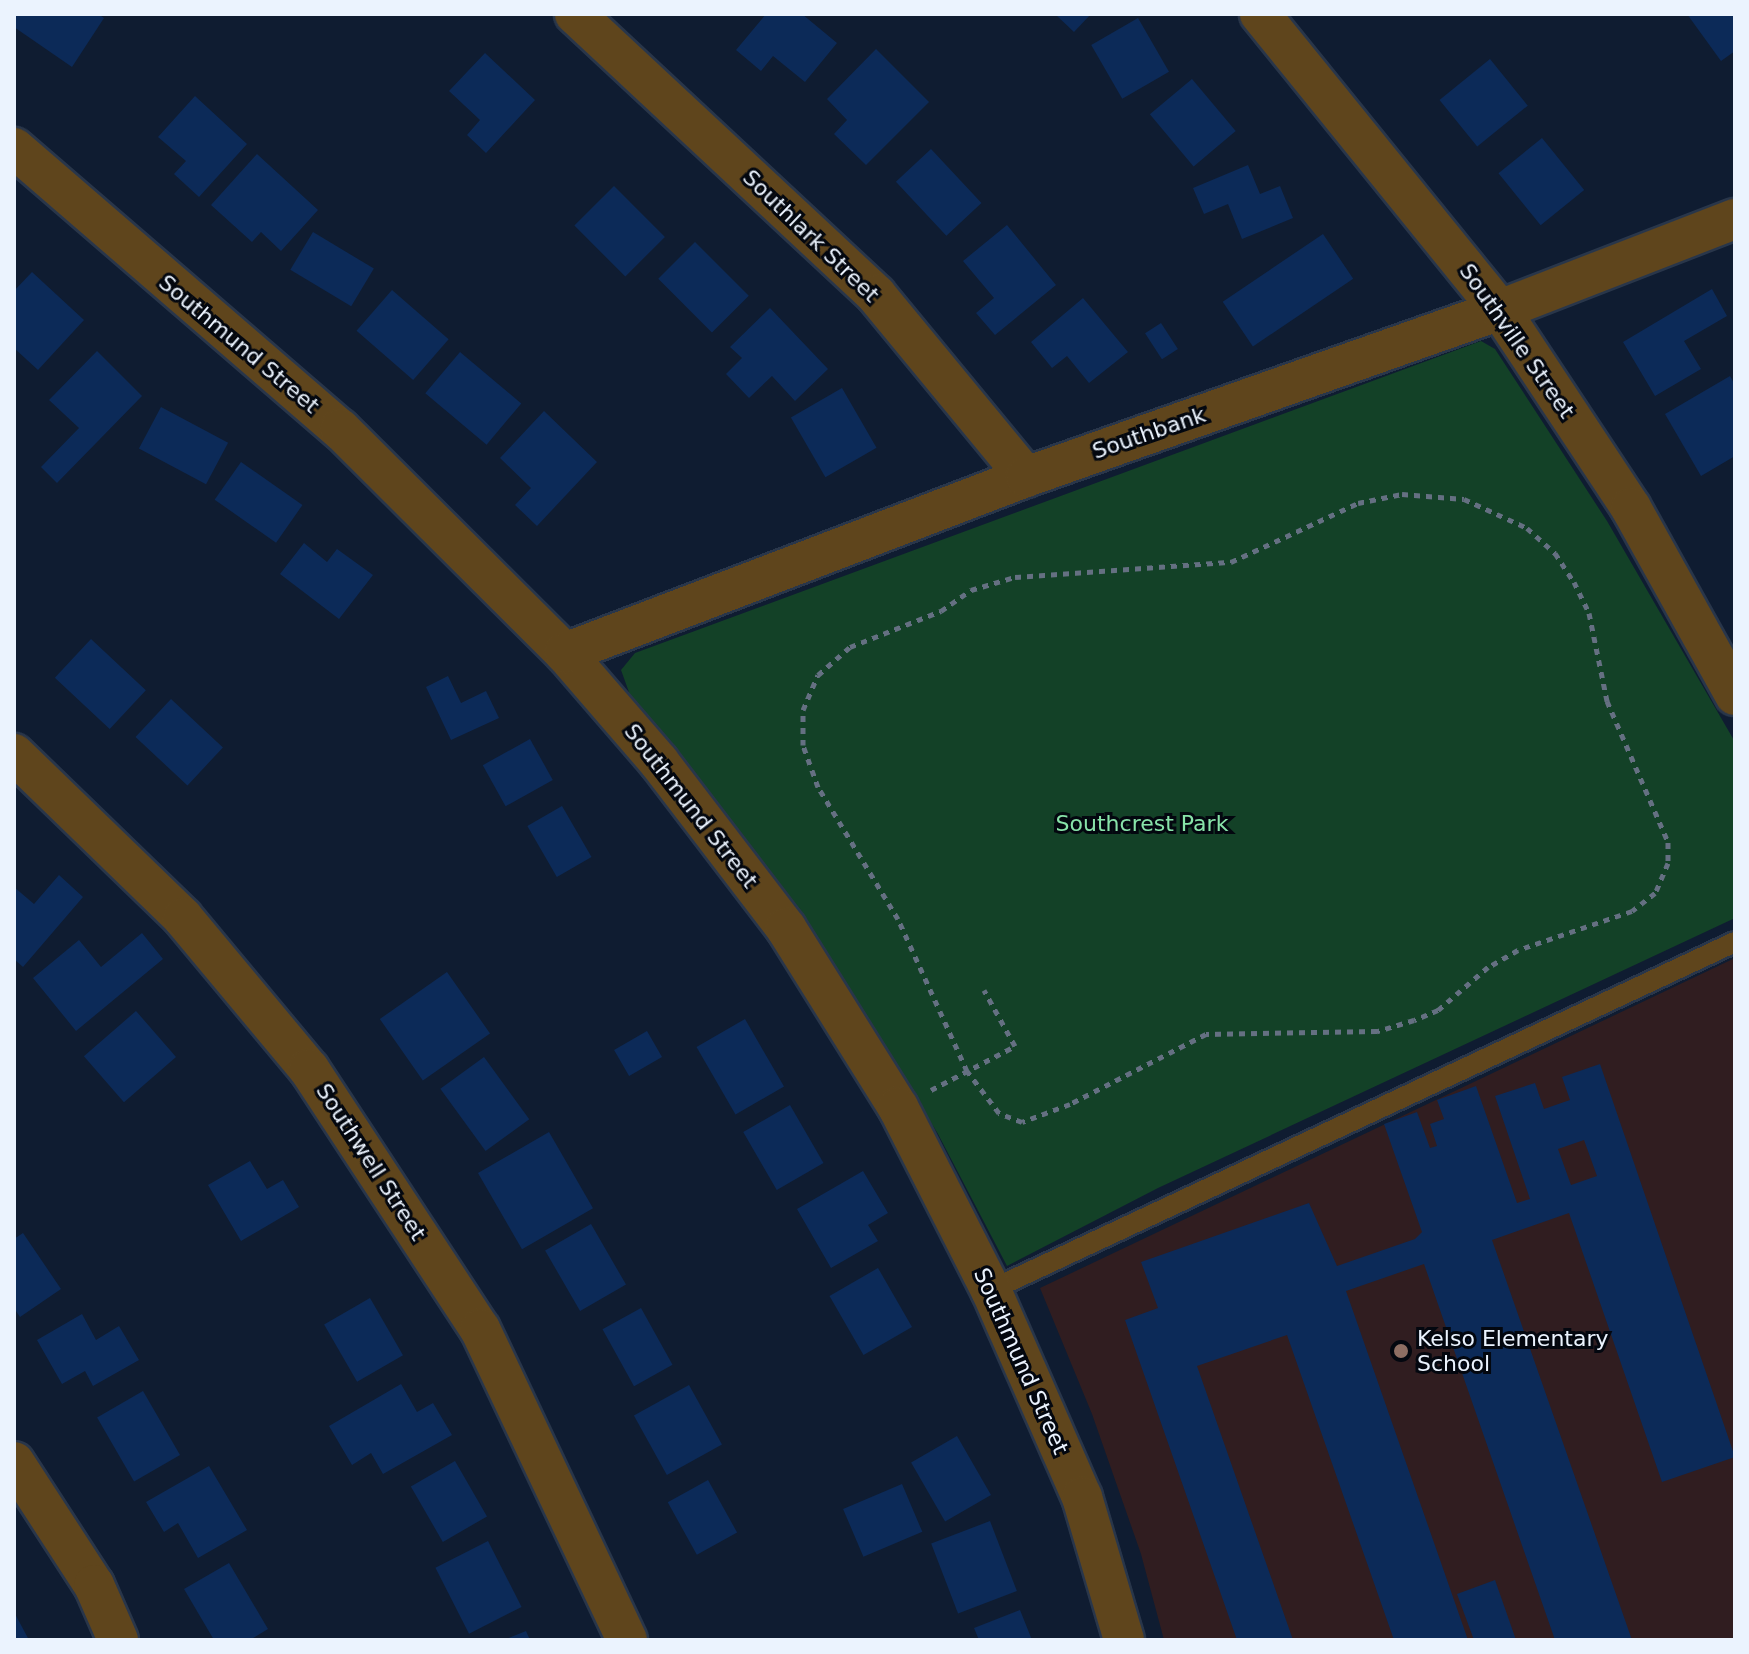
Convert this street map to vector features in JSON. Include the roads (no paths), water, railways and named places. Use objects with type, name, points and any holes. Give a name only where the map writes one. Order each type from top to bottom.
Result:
[{"type":"street","name":"Southlark Street","points":[[575,14],[876,295],[1026,477]]},
{"type":"street","name":"Southville Street","points":[[1260,14],[1500,310],[1631,508],[1735,695]]},
{"type":"street","name":"Southmund Street","points":[[14,148],[340,429],[565,653],[659,762],[786,928],[898,1107],[991,1290],[1082,1497],[1124,1640]]},
{"type":"street","name":"Southbank","points":[[565,653],[1026,477],[1500,310],[1735,219]]},
{"type":"street","name":"Southwell Street","points":[[14,754],[183,918],[309,1069],[480,1329],[627,1640]]},
{"type":"street","points":[[14,1462],[94,1585],[118,1640]]},
{"type":"lane","points":[[991,1290],[1735,942]]},
{"type":"place","name":"Kelso Elementary School","points":[[1401,1351]]},
{"type":"park label","name":"Southcrest Park","points":[[1142,824]]}]
